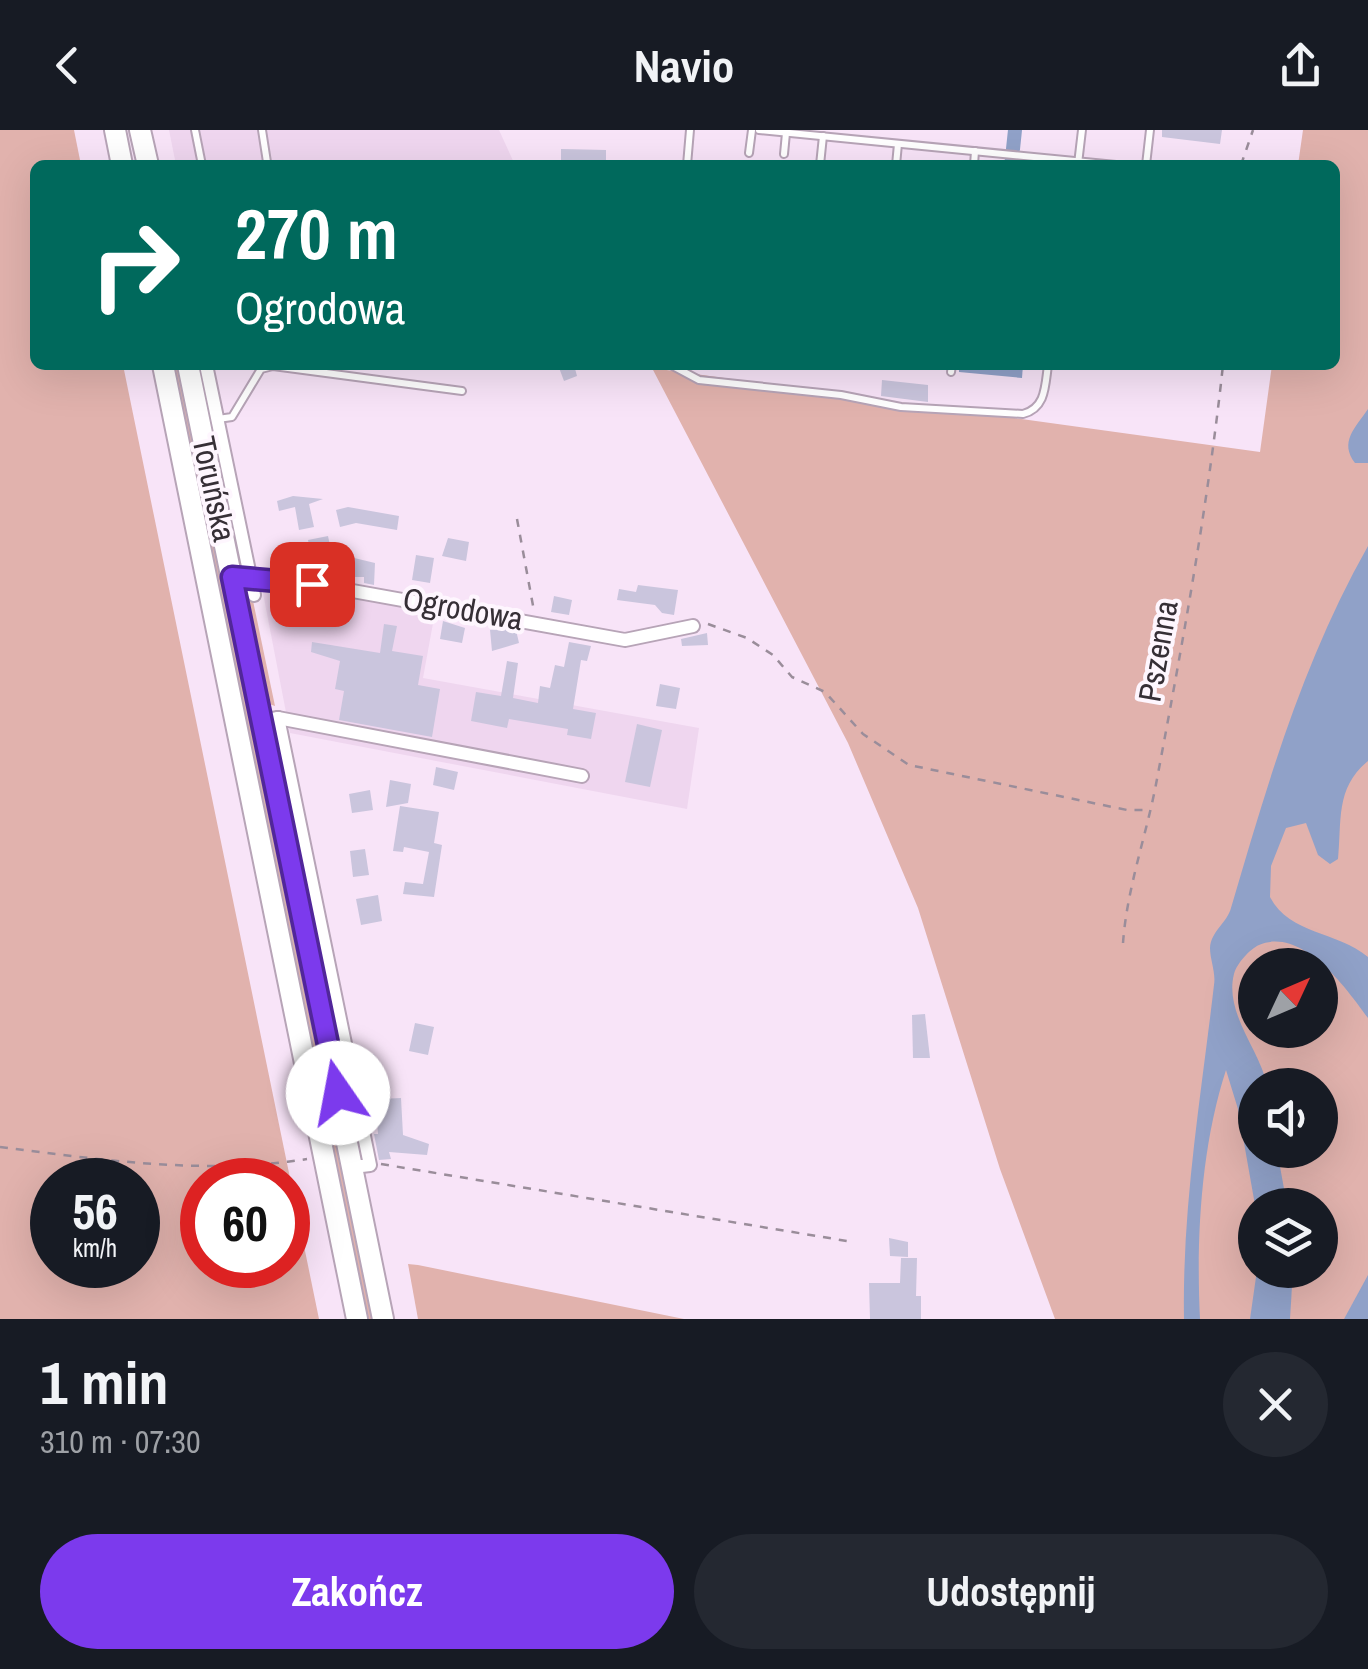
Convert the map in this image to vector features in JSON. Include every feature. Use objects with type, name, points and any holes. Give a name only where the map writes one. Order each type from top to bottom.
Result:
[{"type":"main road","points":[[114,130],[121,160]]},
{"type":"main road","points":[[140,130],[147,160]]},
{"type":"main road","name":"Toruńska","points":[[163,370],[357,1319]]},
{"type":"main road","name":"Toruńska","points":[[190,370],[208,422],[361,1166],[383,1319]]},
{"type":"street","points":[[206,370],[208,422]]},
{"type":"street","points":[[240,576],[254,595]]},
{"type":"street","name":"Ogrodowa","points":[[240,576],[536,622],[625,640],[694,626]]},
{"type":"street","points":[[270,720],[582,776]]},
{"type":"lane","points":[[195,130],[201,160]]},
{"type":"lane","points":[[262,130],[267,160]]},
{"type":"lane","points":[[687,160],[690,130]]},
{"type":"lane","points":[[749,152],[756,130],[1052,160]]},
{"type":"lane","points":[[1078,160],[1082,130]]},
{"type":"lane","points":[[1147,160],[1150,130]]},
{"type":"lane","points":[[784,154],[786,133]]},
{"type":"lane","points":[[821,160],[823,136]]},
{"type":"lane","points":[[896,160],[898,144]]},
{"type":"lane","points":[[974,160],[975,151]]},
{"type":"lane","points":[[208,422],[232,417],[259,370]]},
{"type":"lane","points":[[303,370],[462,391]]},
{"type":"lane","points":[[680,370],[699,380],[841,395],[902,407],[1022,414],[1032,412],[1041,401],[1047,370]]},
{"type":"path","points":[[1242,160],[1252,130]]},
{"type":"path","name":"Pszenna","points":[[1123,943],[1126,912],[1152,810],[1186,634],[1222,370]]},
{"type":"path","points":[[517,520],[536,622]]},
{"type":"path","points":[[694,626],[715,623],[747,638],[773,656],[792,677],[825,692],[863,734],[910,765],[1127,810],[1152,810]]},
{"type":"path","points":[[0,1147],[104,1160],[237,1167],[324,1156]]},
{"type":"path","points":[[361,1166],[854,1242]]},
{"type":"shaded area","points":[[0,130],[74,130],[80,160],[30,160],[30,370],[124,370],[286,1158],[180,1158],[180,1288],[310,1288],[310,1275],[319,1319],[0,1319]]},
{"type":"shaded area","points":[[169,130],[499,130],[513,160],[175,160]]},
{"type":"shaded area","points":[[1303,130],[1368,130],[1368,1319],[1055,1319],[1000,1169],[918,908],[848,743],[653,370],[1260,452],[1271,370],[1340,370],[1340,160],[1299,160]]},
{"type":"shaded area","points":[[171,370],[180,370],[374,1319],[365,1319]]},
{"type":"shaded area","points":[[243,584],[252,596],[275,706],[266,703]]},
{"type":"shaded area","points":[[262,588],[436,607],[423,678],[699,728],[687,809],[290,733]]},
{"type":"shaded area","points":[[272,736],[277,736],[361,1159],[360,1159]]},
{"type":"shaded area","points":[[408,1264],[418,1265],[684,1319],[418,1319]]},
{"type":"water","points":[[959,370],[1023,370],[1022,378]]},
{"type":"water","points":[[1368,409],[1368,463],[1355,463],[1349,442]]},
{"type":"water","points":[[1368,546],[1368,761],[1357,771],[1345,794],[1338,859],[1330,864],[1318,855],[1306,823],[1286,828],[1271,866],[1270,897],[1289,919],[1368,957],[1368,1018],[1338,980],[1338,948],[1299,948],[1275,941],[1255,948],[1238,948],[1232,989],[1238,1017],[1238,1048],[1252,1048],[1261,1068],[1238,1068],[1238,1109],[1226,1070],[1211,1130],[1202,1193],[1200,1319],[1184,1319],[1189,1193],[1214,980],[1211,942],[1231,908],[1273,768],[1324,633]]},
{"type":"water","points":[[1248,1168],[1280,1168],[1284,1188],[1252,1188]]},
{"type":"water","points":[[1368,1275],[1368,1319],[1344,1319]]},
{"type":"water","points":[[1254,1288],[1292,1288],[1290,1319],[1250,1319]]},
{"type":"building","points":[[1162,130],[1222,130],[1220,144],[1162,137]]},
{"type":"building","points":[[561,149],[606,150],[606,160],[561,160]]},
{"type":"building","points":[[560,370],[575,370],[577,376],[564,381]]},
{"type":"building","points":[[882,380],[928,385],[928,402],[881,396]]},
{"type":"building","points":[[293,496],[323,499],[309,504],[314,527],[299,530],[295,507],[279,511],[277,501]]},
{"type":"building","points":[[348,507],[399,516],[397,530],[356,523],[340,527],[336,510]]},
{"type":"building","points":[[328,536],[332,555],[312,559],[308,540]]},
{"type":"building","points":[[448,538],[469,542],[466,561],[442,556]]},
{"type":"building","points":[[416,555],[434,558],[430,583],[412,580]]},
{"type":"building","points":[[346,556],[375,563],[374,585],[364,583],[364,577],[345,577]]},
{"type":"building","points":[[638,585],[678,590],[674,615],[662,613],[655,605],[617,600],[619,589],[636,592]]},
{"type":"building","points":[[554,596],[572,600],[569,615],[551,612]]},
{"type":"building","points":[[443,621],[465,628],[462,643],[440,639]]},
{"type":"building","points":[[384,624],[397,626],[392,651],[423,656],[418,685],[440,689],[432,737],[339,720],[344,691],[335,689],[340,661],[311,652],[312,642],[380,653]]},
{"type":"building","points":[[490,630],[516,630],[519,643],[492,651]]},
{"type":"building","points":[[707,633],[708,645],[682,646],[681,639]]},
{"type":"building","points":[[569,642],[591,646],[587,661],[581,660],[573,709],[596,713],[591,739],[567,735],[568,729],[509,719],[507,728],[471,721],[476,692],[501,696],[507,661],[518,663],[513,698],[538,703],[540,686],[550,688],[555,665],[564,667]]},
{"type":"building","points":[[660,684],[680,688],[676,709],[656,706]]},
{"type":"building","points":[[637,724],[662,730],[650,787],[625,782]]},
{"type":"building","points":[[436,767],[458,772],[454,790],[433,785]]},
{"type":"building","points":[[390,780],[411,784],[408,803],[386,807]]},
{"type":"building","points":[[370,790],[373,810],[352,813],[349,794]]},
{"type":"building","points":[[400,806],[439,812],[434,843],[442,845],[434,897],[403,894],[405,882],[423,884],[429,852],[404,847],[403,852],[393,851]]},
{"type":"building","points":[[365,849],[369,875],[353,877],[350,851]]},
{"type":"building","points":[[378,895],[382,921],[361,925],[356,899]]},
{"type":"building","points":[[925,1014],[930,1058],[913,1058],[912,1015]]},
{"type":"building","points":[[415,1023],[434,1027],[428,1055],[409,1051]]},
{"type":"building","points":[[374,1054],[381,1082],[364,1086],[358,1057]]},
{"type":"building","points":[[401,1098],[403,1135],[429,1144],[427,1155],[389,1152],[391,1159],[379,1160],[374,1134],[378,1134],[376,1109],[380,1109],[380,1099]]},
{"type":"building","points":[[889,1238],[908,1242],[908,1257],[890,1256]]},
{"type":"building","points":[[901,1258],[917,1258],[916,1296],[921,1296],[921,1319],[870,1319],[869,1283],[900,1283]]},
{"type":"waterway","points":[[1013,149],[1015,130]]},
{"type":"route","points":[[312,584],[275,577],[232,577],[338,1093]]}]
